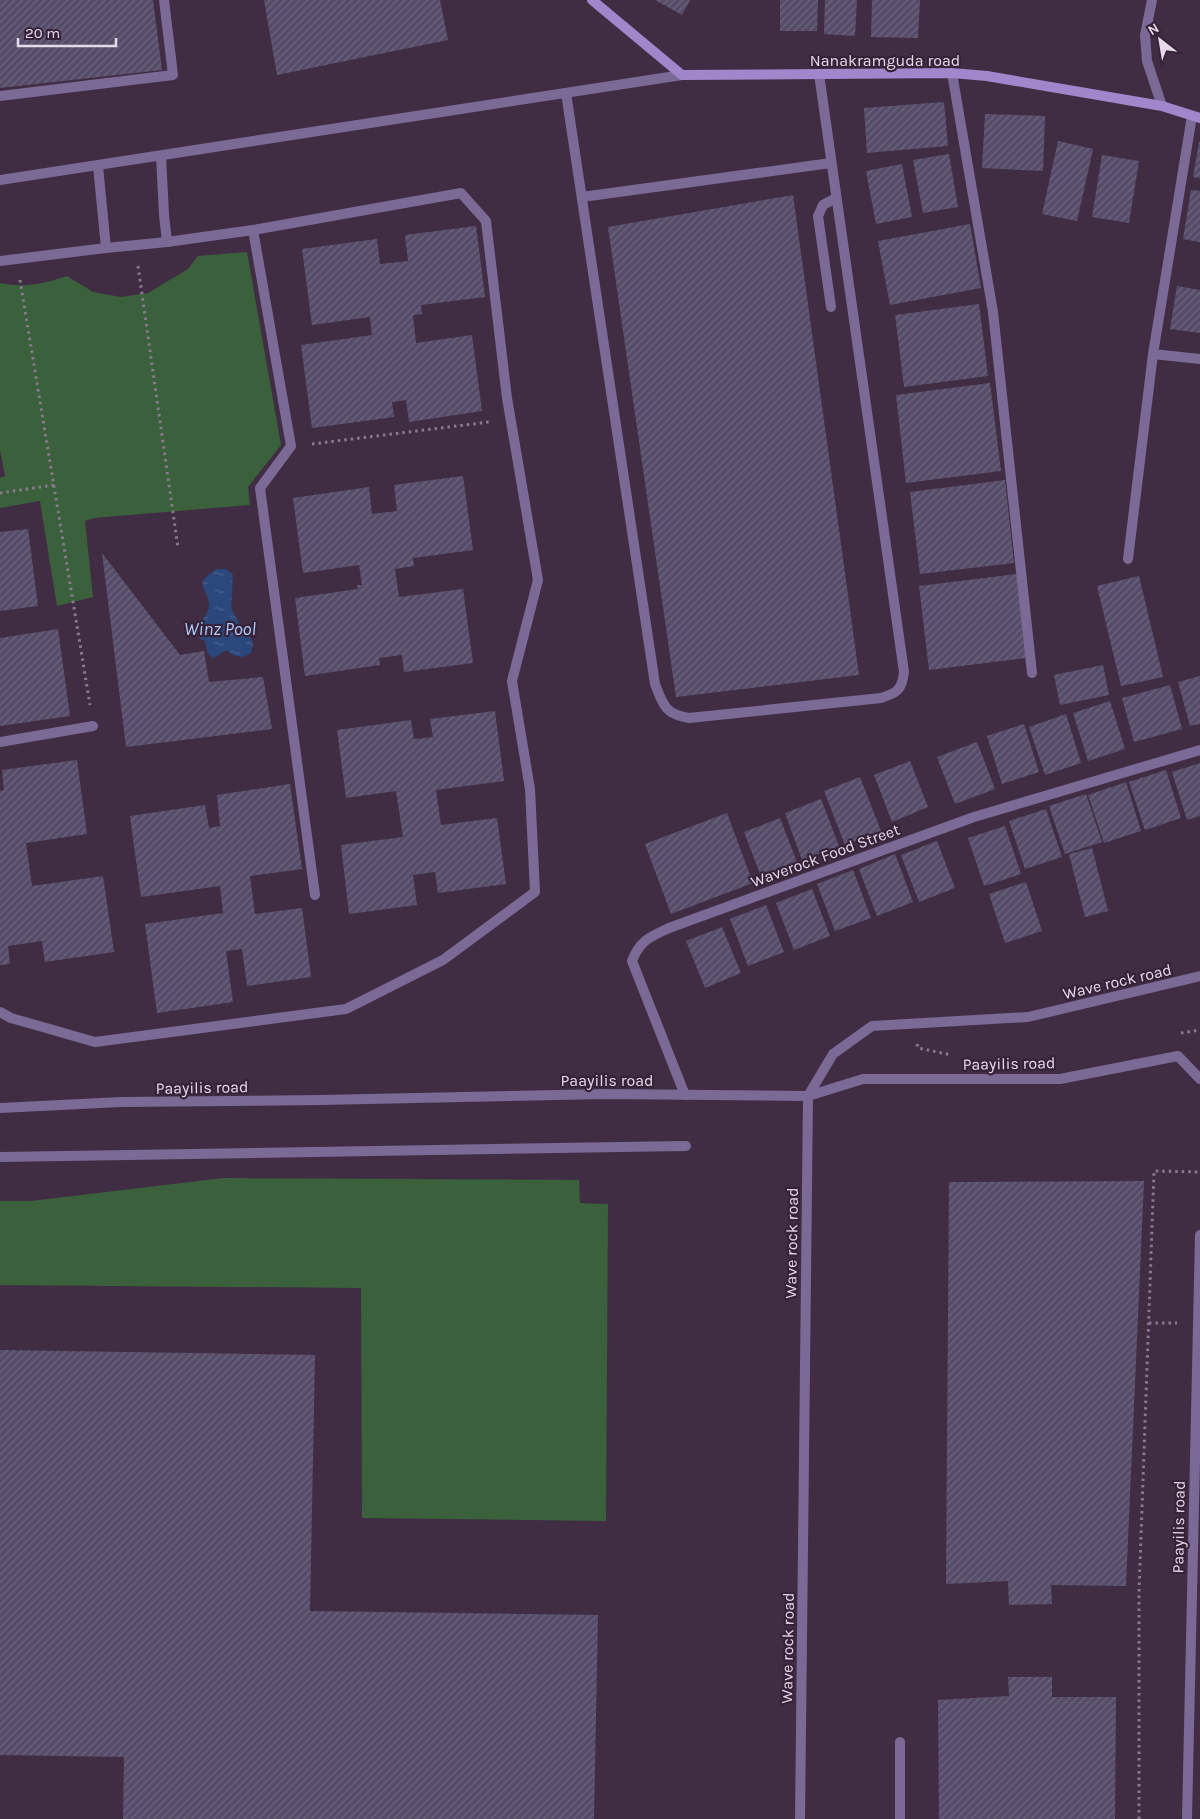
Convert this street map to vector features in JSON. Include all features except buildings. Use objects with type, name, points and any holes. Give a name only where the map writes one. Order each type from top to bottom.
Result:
[{"type":"main road","points":[[592,0],[682,75]]},
{"type":"main road","name":"Nanakramguda road","points":[[682,75],[952,73],[987,76],[1162,106],[1196,117]]},
{"type":"street","points":[[0,96],[173,75],[164,0]]},
{"type":"street","points":[[1152,0],[1145,35],[1147,60],[1162,106]]},
{"type":"street","points":[[952,73],[993,312],[1032,673]]},
{"type":"street","points":[[566,93],[655,684],[663,704],[675,716],[689,718],[880,698],[894,694],[902,684],[904,672],[819,74]]},
{"type":"street","points":[[0,180],[682,75]]},
{"type":"street","points":[[1128,559],[1153,354],[1196,117]]},
{"type":"street","points":[[161,156],[167,242]]},
{"type":"street","points":[[582,197],[831,163]]},
{"type":"street","points":[[98,166],[106,248]]},
{"type":"street","points":[[0,261],[253,230],[461,193],[486,222],[511,420],[538,580],[512,680],[530,789],[535,892],[443,960],[346,1009],[95,1042],[11,1018],[0,1012]]},
{"type":"street","points":[[831,307],[818,216],[823,205],[836,198]]},
{"type":"street","points":[[253,230],[291,446],[260,488],[314,895]]},
{"type":"street","points":[[1153,354],[1200,359]]},
{"type":"street","points":[[0,742],[93,726]]},
{"type":"street","name":"Waverock Food Street","points":[[685,1095],[632,961],[637,948],[651,936],[974,817],[1200,750]]},
{"type":"street","name":"Wave rock road","points":[[800,1819],[808,1096],[833,1054],[872,1026],[1028,1017],[1200,976]]},
{"type":"street","name":"Paayilis road","points":[[0,1108],[121,1102],[605,1094],[808,1096],[863,1079],[1060,1079],[1178,1056],[1200,1079]]},
{"type":"street","points":[[0,1157],[686,1146]]},
{"type":"street","name":"Paayilis road","points":[[1187,1819],[1200,1235]]},
{"type":"street","points":[[900,1742],[900,1819]]},
{"type":"path","points":[[135,245],[178,548]]},
{"type":"path","points":[[17,259],[93,726]]},
{"type":"path","points":[[291,446],[511,420]]},
{"type":"path","points":[[0,493],[54,485]]},
{"type":"path","points":[[907,1025],[918,1048],[958,1056]]},
{"type":"path","points":[[1180,1033],[1200,1030]]},
{"type":"path","points":[[1139,1819],[1139,1593],[1154,1171],[1200,1172]]},
{"type":"path","points":[[1149,1322],[1198,1323]]},
{"type":"green space","points":[[247,252],[281,445],[248,487],[250,505],[94,518],[85,521],[93,597],[57,606],[40,501],[0,508],[0,478],[5,476],[0,450],[0,283],[34,284],[67,276],[93,292],[121,297],[148,293],[188,269],[198,256]]},
{"type":"green space","points":[[223,1178],[579,1180],[580,1203],[608,1204],[606,1521],[362,1518],[361,1288],[0,1285],[0,1201],[31,1201]]},
{"type":"water","name":"Winz Pool","points":[[217,569],[226,569],[233,575],[231,608],[243,631],[250,636],[253,644],[251,653],[243,657],[233,655],[227,650],[213,658],[208,654],[205,641],[200,639],[196,631],[209,606],[203,586],[204,579]]}]
